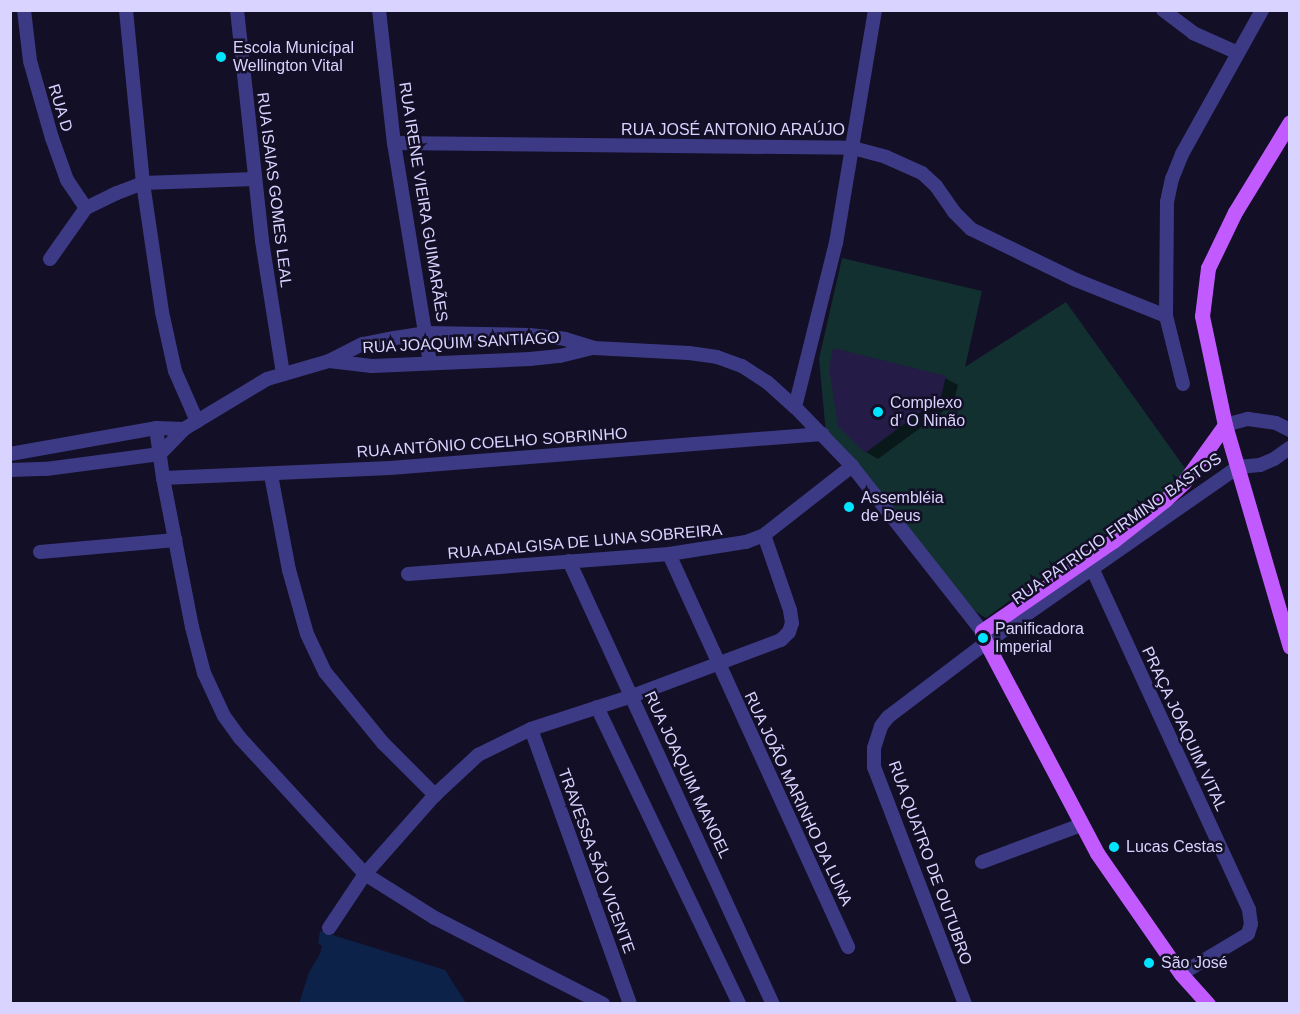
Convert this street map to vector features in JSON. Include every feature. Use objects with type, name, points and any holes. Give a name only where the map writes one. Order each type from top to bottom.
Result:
[{"type":"main road","points":[[1290,122],[1235,213],[1208,268],[1203,330],[1225,425],[1290,647]]},
{"type":"main road","name":"RUA PATRICIO FIRMINO BASTOS","points":[[984,636],[1113,541],[1184,482],[1225,425]]},
{"type":"main road","points":[[984,636],[1081,825],[1117,883],[1181,974],[1208,1004]]},
{"type":"street","name":"RUA D","points":[[24,10],[24,31],[39,99],[67,180],[86,208]]},
{"type":"street","points":[[126,10],[143,183],[162,312],[173,361],[186,400],[196,421]]},
{"type":"street","name":"RUA ISAIAS GOMES LEAL","points":[[237,10],[262,241],[284,374]]},
{"type":"street","name":"RUA IRENE VIEIRA GUIMARÃES","points":[[379,10],[394,143],[430,362]]},
{"type":"street","points":[[795,407],[836,243],[875,10]]},
{"type":"street","points":[[1163,10],[1193,33],[1238,53]]},
{"type":"street","points":[[1183,384],[1166,316],[1167,202],[1172,179],[1182,154],[1262,10]]},
{"type":"street","points":[[10,35],[24,31]]},
{"type":"street","name":"RUA JOSÉ ANTONIO ARAÚJO","points":[[394,143],[853,148],[886,157],[922,173],[936,186],[954,212],[971,229],[1076,280],[1166,316]]},
{"type":"street","points":[[50,260],[86,208],[143,183],[255,179]]},
{"type":"street","name":"RUA JOAQUIM SANTIAGO","points":[[160,454],[184,429],[255,386],[284,374],[329,361],[363,344],[427,333],[529,335],[565,339],[594,348],[689,353],[717,357],[742,366],[767,382],[823,434],[852,466],[984,636]]},
{"type":"street","name":"RUA JOAQUIM SANTIAGO","points":[[329,361],[372,366],[560,356],[594,348]]},
{"type":"street","points":[[1225,425],[1248,419],[1276,423],[1290,430]]},
{"type":"street","points":[[10,454],[156,428],[184,429]]},
{"type":"street","points":[[156,428],[163,478],[192,627],[204,673],[224,716],[240,738],[365,874],[435,918],[603,1004]]},
{"type":"street","name":"RUA ANTÔNIO COELHO SOBRINHO","points":[[163,478],[271,475],[823,434]]},
{"type":"street","points":[[1238,467],[1260,465],[1290,448]]},
{"type":"street","points":[[10,470],[46,469],[160,454]]},
{"type":"street","points":[[329,928],[365,874],[435,795],[478,756],[531,729],[632,696],[781,640],[789,632],[792,622],[764,535],[852,466]]},
{"type":"street","name":"RUA PATRICIO FIRMINO BASTOS","points":[[984,636],[1092,568],[1238,467]]},
{"type":"street","points":[[271,475],[289,570],[307,634],[325,672],[368,726],[435,795]]},
{"type":"street","name":"RUA ADALGISA DE LUNA SOBREIRA","points":[[408,574],[669,554],[722,547],[764,535]]},
{"type":"street","points":[[40,552],[175,540]]},
{"type":"street","name":"RUA JOÃO MARINHO DA LUNA","points":[[669,554],[848,947]]},
{"type":"street","name":"RUA JOAQUIM MANOEL","points":[[569,561],[773,1004]]},
{"type":"street","name":"PRAÇA JOAQUIM VITAL","points":[[1092,568],[1249,910],[1251,924],[1248,934],[1181,974]]},
{"type":"street","name":"RUA QUATRO DE OUTUBRO","points":[[965,1004],[874,767],[874,748],[881,726],[888,717],[984,636]]},
{"type":"street","points":[[597,707],[739,1004]]},
{"type":"street","name":"TRAVESSA SÃO VICENTE","points":[[531,729],[630,1004]]},
{"type":"street","points":[[982,862],[1081,825]]},
{"type":"green space","points":[[842,258],[982,291],[965,367],[1066,302],[1187,471],[1166,495],[1074,554],[986,618],[962,603],[826,434],[819,359]]},
{"type":"water","points":[[320,931],[445,970],[466,1003],[299,1004],[309,972],[320,954],[322,946],[318,943]]},
{"type":"building","name":"Complexo d' O Ninão","points":[[833,348],[946,376],[941,397],[865,453],[838,426],[829,368]]},
{"type":"place","name":"Escola Municípal Wellington Vital","points":[[221,57]]},
{"type":"place","name":"Complexo d' O Ninão","points":[[878,412]]},
{"type":"place","name":"Assembléia de Deus","points":[[849,507]]},
{"type":"place","name":"Panificadora Imperial","points":[[983,638]]},
{"type":"place","name":"Lucas Cestas","points":[[1114,847]]},
{"type":"place","name":"São José","points":[[1149,963]]}]
